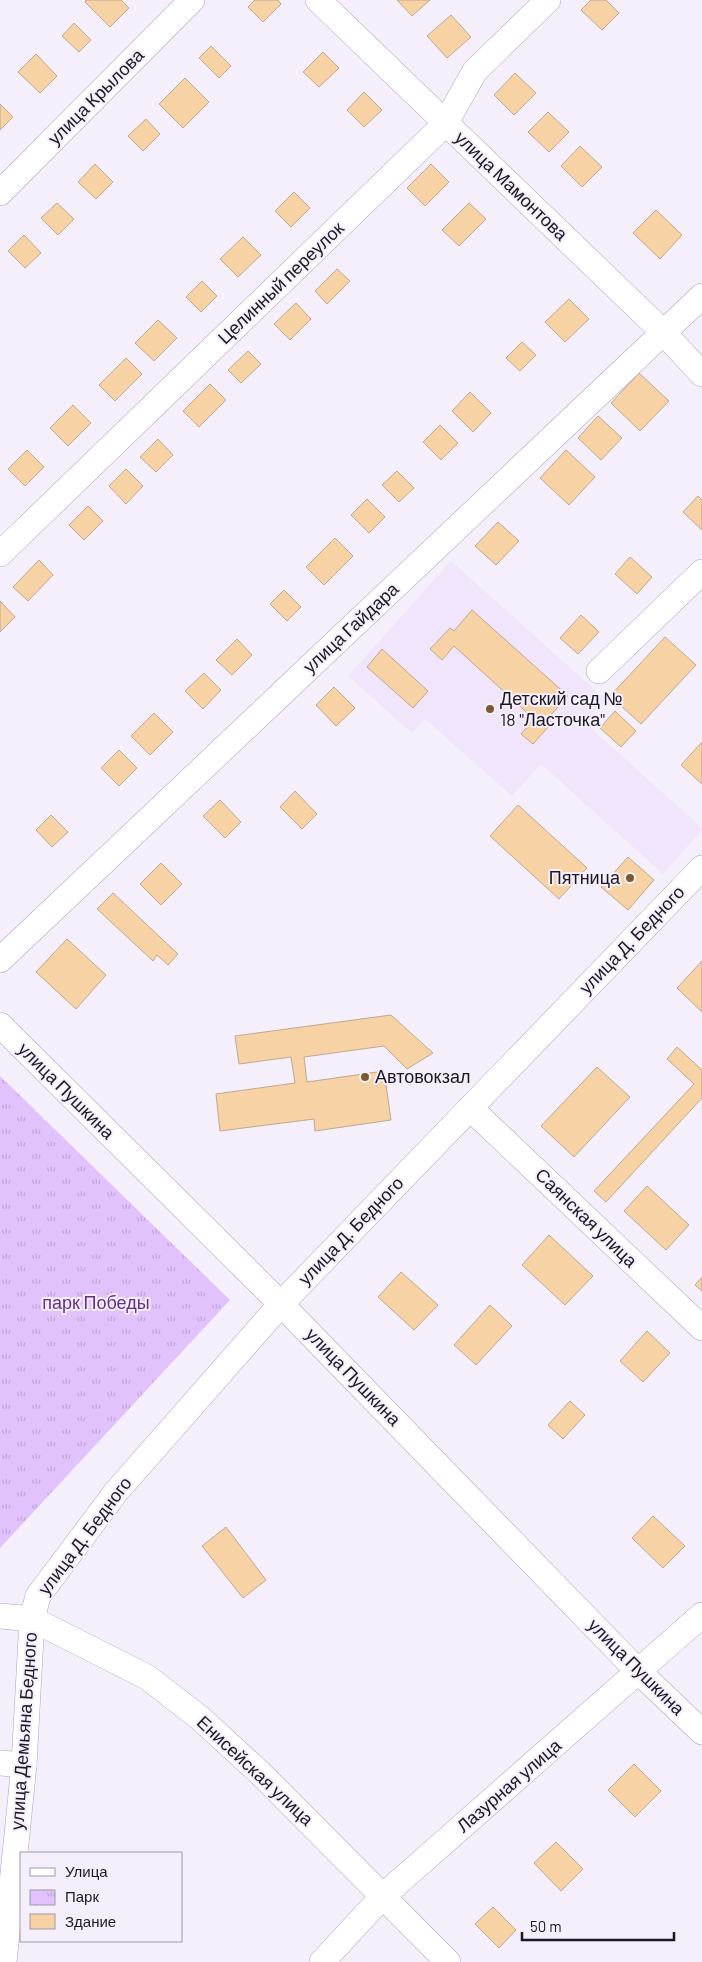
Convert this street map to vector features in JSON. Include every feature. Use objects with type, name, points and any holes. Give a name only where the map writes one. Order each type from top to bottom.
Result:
[{"type":"street","name":"улица Крылова","points":[[0,193],[192,0]]},
{"type":"street","name":"улица Мамонтова","points":[[318,0],[663,332],[702,374]]},
{"type":"street","name":"Целинный переулок","points":[[0,554],[445,124],[475,71],[548,0]]},
{"type":"street","name":"улица Гайдара","points":[[0,960],[702,296]]},
{"type":"street","points":[[599,671],[702,572]]},
{"type":"street","name":"улица Д. Бедного","points":[[32,1619],[38,1596],[116,1492],[281,1304],[470,1108],[697,883]]},
{"type":"street","name":"улица Пушкина","points":[[0,1025],[281,1304],[639,1672],[702,1732]]},
{"type":"street","name":"Саянская улица","points":[[470,1108],[702,1328]]},
{"type":"street","name":"Лазурная улица","points":[[322,1962],[383,1896],[702,1615]]},
{"type":"street","points":[[0,1616],[32,1619]]},
{"type":"street","name":"улица Демьяна Бедного","points":[[4,1962],[24,1764],[32,1619]]},
{"type":"street","name":"Енисейская улица","points":[[32,1619],[147,1677],[200,1718],[260,1773],[448,1962]]},
{"type":"street","points":[[0,1763],[24,1764]]},
{"type":"shaded area","name":"Детский сад № 18 \"Ласточка\"","points":[[451,561],[605,699],[584,722],[702,828],[663,874],[541,764],[512,796],[425,719],[412,733],[348,676]]},
{"type":"green space","name":"парк Победы","points":[[0,1076],[230,1300],[0,1548]]},
{"type":"building","points":[[86,0],[121,0],[129,8],[110,27],[85,2]]},
{"type":"building","points":[[255,0],[278,0],[281,4],[263,22],[248,7]]},
{"type":"building","points":[[397,0],[430,0],[412,16]]},
{"type":"building","points":[[591,0],[606,0],[619,13],[602,30],[581,10]]},
{"type":"building","points":[[451,15],[471,37],[447,58],[427,36]]},
{"type":"building","points":[[74,23],[91,40],[79,52],[62,36]]},
{"type":"building","points":[[211,46],[231,66],[219,78],[199,58]]},
{"type":"building","points":[[323,52],[339,68],[319,87],[303,72]]},
{"type":"building","points":[[36,54],[57,76],[40,93],[18,72]]},
{"type":"building","points":[[515,73],[536,93],[514,115],[494,95]]},
{"type":"building","points":[[185,78],[209,102],[183,128],[159,104]]},
{"type":"building","points":[[364,92],[382,110],[364,127],[347,110]]},
{"type":"building","points":[[0,104],[13,117],[0,130]]},
{"type":"building","points":[[548,112],[569,132],[549,152],[528,132]]},
{"type":"building","points":[[146,119],[160,134],[143,151],[128,136]]},
{"type":"building","points":[[580,146],[602,167],[582,187],[561,166]]},
{"type":"building","points":[[95,164],[113,182],[96,199],[78,182]]},
{"type":"building","points":[[431,164],[449,182],[425,206],[407,188]]},
{"type":"building","points":[[294,192],[310,208],[291,227],[275,211]]},
{"type":"building","points":[[57,203],[74,219],[58,235],[41,218]]},
{"type":"building","points":[[469,203],[486,219],[459,246],[442,230]]},
{"type":"building","points":[[656,210],[682,235],[660,259],[633,233]]},
{"type":"building","points":[[24,235],[41,253],[25,268],[8,251]]},
{"type":"building","points":[[243,237],[261,255],[238,277],[220,259]]},
{"type":"building","points":[[337,269],[350,281],[327,304],[315,291]]},
{"type":"building","points":[[202,281],[217,296],[201,312],[186,297]]},
{"type":"building","points":[[569,299],[589,319],[565,342],[545,322]]},
{"type":"building","points":[[296,303],[311,319],[290,340],[274,324]]},
{"type":"building","points":[[158,320],[177,338],[154,361],[135,343]]},
{"type":"building","points":[[522,342],[536,355],[520,371],[506,358]]},
{"type":"building","points":[[248,351],[261,364],[241,383],[228,370]]},
{"type":"building","points":[[126,358],[142,374],[115,401],[99,385]]},
{"type":"building","points":[[639,373],[669,401],[640,431],[611,403]]},
{"type":"building","points":[[210,384],[226,400],[199,427],[183,411]]},
{"type":"building","points":[[470,392],[491,413],[473,432],[452,411]]},
{"type":"building","points":[[73,405],[91,423],[68,446],[50,428]]},
{"type":"building","points":[[598,416],[622,438],[601,460],[578,438]]},
{"type":"building","points":[[440,425],[458,443],[441,460],[423,442]]},
{"type":"building","points":[[158,439],[173,455],[156,472],[140,457]]},
{"type":"building","points":[[27,450],[44,467],[25,486],[8,469]]},
{"type":"building","points":[[566,450],[595,477],[569,505],[540,478]]},
{"type":"building","points":[[126,469],[143,486],[126,504],[109,486]]},
{"type":"building","points":[[397,471],[414,488],[399,502],[382,485]]},
{"type":"building","points":[[698,496],[702,500],[702,530],[683,512]]},
{"type":"building","points":[[367,499],[385,517],[369,533],[351,515]]},
{"type":"building","points":[[88,506],[103,521],[84,540],[69,525]]},
{"type":"building","points":[[498,522],[519,541],[496,565],[475,546]]},
{"type":"building","points":[[335,538],[353,556],[324,585],[306,567]]},
{"type":"building","points":[[630,557],[652,577],[637,594],[615,574]]},
{"type":"building","points":[[39,560],[53,575],[28,601],[13,587]]},
{"type":"building","points":[[284,590],[301,607],[287,621],[270,604]]},
{"type":"building","points":[[0,601],[15,617],[0,632]]},
{"type":"building","points":[[472,610],[568,696],[548,718],[552,723],[533,744],[521,734],[534,719],[454,646],[442,660],[430,649],[450,628],[454,631]]},
{"type":"building","points":[[581,615],[599,632],[578,654],[560,638]]},
{"type":"building","points":[[665,637],[696,665],[641,724],[610,696]]},
{"type":"building","points":[[237,639],[252,655],[232,675],[216,660]]},
{"type":"building","points":[[382,649],[428,691],[413,708],[367,667]]},
{"type":"building","points":[[204,673],[221,690],[203,709],[185,691]]},
{"type":"building","points":[[334,687],[355,708],[336,726],[316,705]]},
{"type":"building","points":[[615,711],[636,731],[621,747],[600,728]]},
{"type":"building","points":[[154,713],[173,732],[150,755],[131,736]]},
{"type":"building","points":[[702,742],[702,784],[681,765]]},
{"type":"building","points":[[119,750],[137,768],[119,786],[101,768]]},
{"type":"building","points":[[295,791],[317,814],[302,829],[280,807]]},
{"type":"building","points":[[220,800],[241,822],[225,838],[203,816]]},
{"type":"building","points":[[518,805],[587,868],[559,899],[490,836]]},
{"type":"building","points":[[51,815],[68,832],[52,847],[36,830]]},
{"type":"building","points":[[628,857],[654,880],[628,910],[601,887]]},
{"type":"building","points":[[161,863],[182,884],[161,905],[140,884]]},
{"type":"building","points":[[113,893],[178,954],[168,965],[157,955],[153,961],[97,909]]},
{"type":"building","points":[[67,939],[106,975],[76,1009],[36,972]]},
{"type":"building","points":[[702,961],[702,1012],[677,988]]},
{"type":"building","name":"Автовокзал","points":[[391,1015],[433,1053],[407,1069],[384,1046],[304,1057],[307,1082],[384,1071],[391,1120],[315,1131],[314,1119],[220,1131],[216,1094],[295,1083],[291,1057],[239,1064],[235,1036]]},
{"type":"building","points":[[677,1047],[702,1070],[702,1098],[606,1202],[594,1191],[694,1084],[667,1059]]},
{"type":"building","points":[[597,1067],[630,1097],[574,1157],[541,1126]]},
{"type":"building","points":[[647,1186],[689,1225],[666,1250],[624,1211]]},
{"type":"building","points":[[549,1235],[593,1276],[565,1305],[522,1265]]},
{"type":"building","points":[[401,1272],[438,1305],[414,1330],[378,1297]]},
{"type":"building","points":[[702,1277],[702,1291],[695,1285]]},
{"type":"building","points":[[490,1305],[512,1326],[476,1365],[454,1345]]},
{"type":"building","points":[[647,1331],[670,1353],[643,1382],[620,1361]]},
{"type":"building","points":[[570,1401],[585,1415],[563,1439],[548,1425]]},
{"type":"building","points":[[653,1516],[685,1546],[663,1568],[632,1538]]},
{"type":"building","points":[[226,1527],[266,1580],[243,1598],[202,1546]]},
{"type":"building","points":[[634,1764],[661,1791],[635,1817],[608,1790]]},
{"type":"building","points":[[556,1842],[583,1869],[561,1891],[534,1863]]},
{"type":"building","points":[[493,1907],[516,1930],[499,1948],[475,1924]]},
{"type":"place","name":"Детский сад № 18 \"Ласточка\"","points":[[490,709]]},
{"type":"place","name":"Пятница","points":[[630,878]]},
{"type":"place","name":"Автовокзал","points":[[365,1077]]}]
